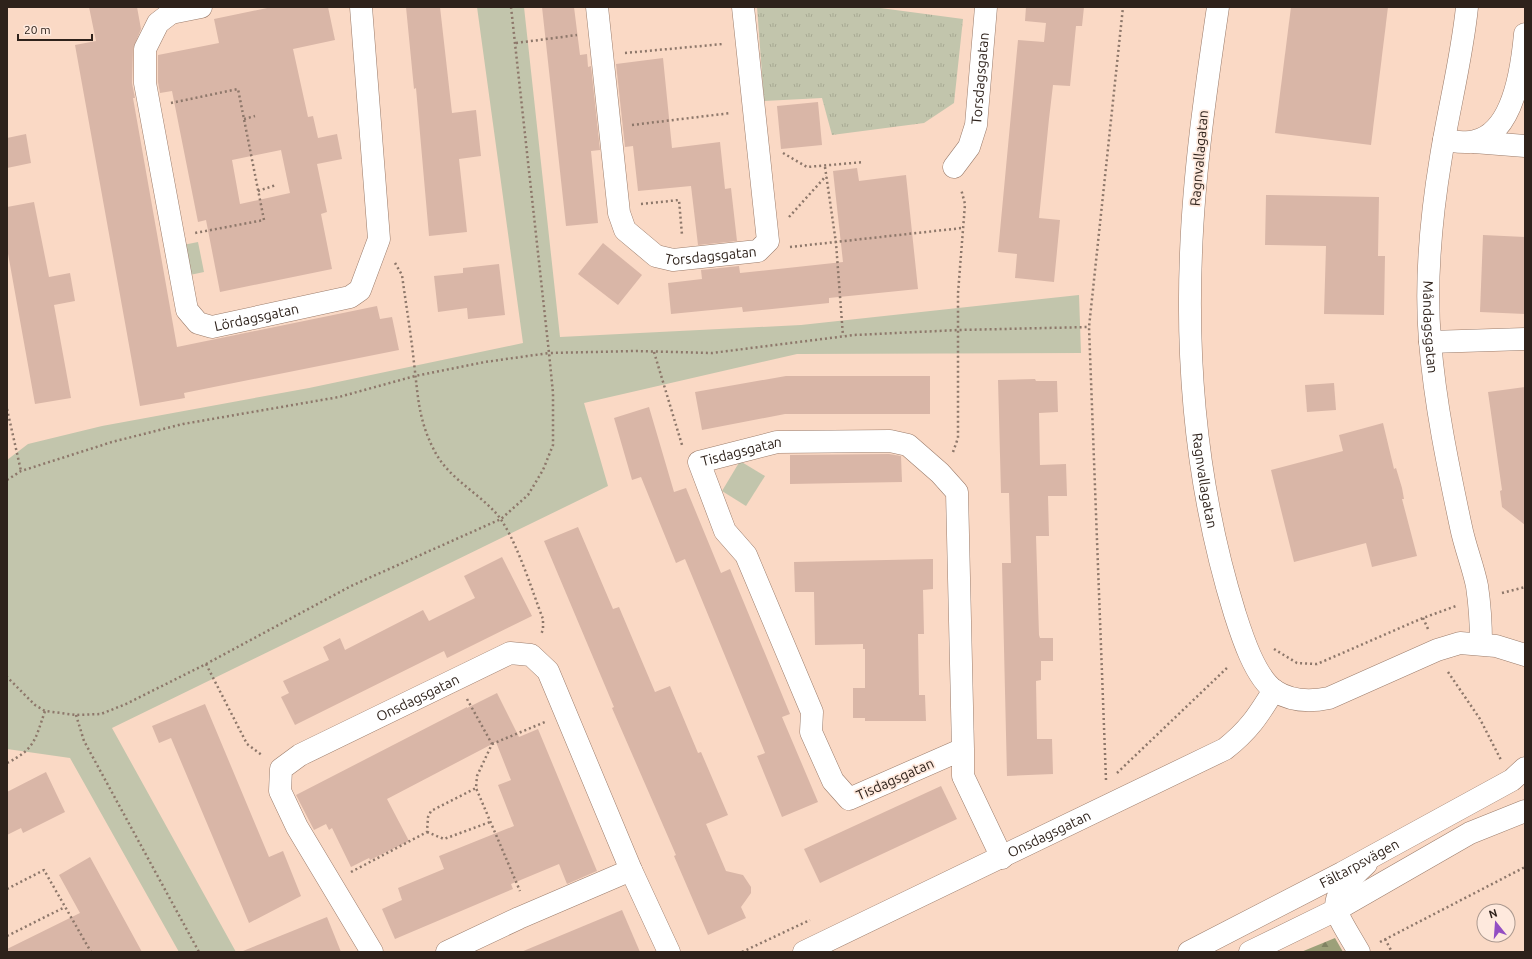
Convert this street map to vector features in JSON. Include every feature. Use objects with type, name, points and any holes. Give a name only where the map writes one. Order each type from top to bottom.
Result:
[{"type":"street","name":"Lördagsgatan","points":[[201,7],[171,13],[158,23],[146,49],[145,83],[187,310],[198,323],[212,327],[350,297],[360,290],[378,239],[361,7]]},
{"type":"street","name":"Torsdagsgatan","points":[[597,7],[619,206],[625,230],[656,256],[673,260],[763,246],[757,138],[742,7]]},
{"type":"street","name":"Torsdagsgatan","points":[[954,167],[969,147],[976,125],[986,7]]},
{"type":"street","name":"Ragnvallagatan","points":[[1218,7],[1206,90],[1195,200],[1191,253],[1191,345],[1198,429],[1205,488],[1226,585],[1244,642],[1264,678],[1274,690],[1298,700],[1323,699],[1437,650],[1460,643],[1496,646],[1518,653],[1525,668]]},
{"type":"street","name":"Måndagsgatan","points":[[1467,7],[1444,140],[1432,226],[1428,291],[1430,342],[1448,467],[1479,598],[1481,644]]},
{"type":"street","points":[[1474,142],[1487,136],[1496,128],[1507,113],[1522,65],[1525,34]]},
{"type":"street","points":[[1444,140],[1525,146]]},
{"type":"street","points":[[1430,342],[1525,339]]},
{"type":"street","name":"Tisdagsgatan","points":[[963,749],[849,799],[833,780],[811,732],[812,712],[746,555],[725,531],[699,462],[777,442],[890,441],[908,445],[940,473],[958,492],[964,776],[1002,858]]},
{"type":"street","name":"Onsdagsgatan","points":[[280,769],[300,754],[510,653],[531,656]]},
{"type":"street","points":[[531,656],[548,671],[631,870],[669,952]]},
{"type":"street","name":"Onsdagsgatan","points":[[804,952],[1002,858],[1225,749],[1244,734],[1274,690]]},
{"type":"street","points":[[280,769],[280,791],[297,827],[372,952]]},
{"type":"street","name":"Fältarpsvägen","points":[[1189,952],[1375,854],[1518,774]]},
{"type":"street","name":"Fältarpsvägen","points":[[1250,952],[1336,910],[1470,833],[1525,811]]},
{"type":"street","points":[[1359,952],[1336,910],[1336,896],[1344,884],[1375,854]]},
{"type":"street","points":[[447,952],[529,914],[631,870]]},
{"type":"path","points":[[1123,7],[1089,327],[1106,784],[1223,671],[1234,663],[1269,649],[1274,649],[1297,663],[1317,664],[1325,662],[1423,618],[1479,598],[1525,587]]},
{"type":"path","points":[[516,43],[600,32]]},
{"type":"path","points":[[602,55],[746,41]]},
{"type":"path","points":[[149,107],[238,89],[264,220],[173,238]]},
{"type":"path","points":[[610,127],[754,110]]},
{"type":"path","points":[[244,119],[255,116]]},
{"type":"path","points":[[757,138],[807,167],[825,167],[864,162]]},
{"type":"path","points":[[825,167],[836,243],[843,336]]},
{"type":"path","points":[[940,473],[955,447],[958,438],[958,293],[965,204],[954,167]]},
{"type":"path","points":[[763,246],[826,175]]},
{"type":"path","points":[[258,191],[276,185]]},
{"type":"path","points":[[619,206],[679,200],[685,259]]},
{"type":"path","points":[[763,246],[836,243],[962,228]]},
{"type":"path","points":[[378,239],[402,275],[416,390],[422,420],[433,450],[459,482],[494,511],[501,519],[511,539],[544,618],[543,630],[531,656]]},
{"type":"path","points":[[654,352],[685,454],[699,462]]},
{"type":"path","points":[[7,480],[21,471],[112,442],[183,424],[339,397],[415,376],[485,362],[549,354],[554,393],[553,445],[543,470],[528,495],[501,519],[351,586],[206,664],[126,704],[101,714],[76,716],[45,711],[35,705],[7,677]]},
{"type":"path","points":[[7,409],[21,471]]},
{"type":"path","points":[[1423,618],[1449,675],[1518,774]]},
{"type":"path","points":[[206,664],[247,744],[280,769]]},
{"type":"path","points":[[457,679],[492,744]]},
{"type":"path","points":[[7,763],[30,748],[35,740],[45,711]]},
{"type":"path","points":[[529,914],[476,788],[477,776],[492,744],[566,714]]},
{"type":"path","points":[[76,716],[84,741],[200,952]]},
{"type":"path","points":[[427,832],[428,817],[431,811],[476,788]]},
{"type":"path","points":[[331,882],[427,832],[444,839],[490,822]]},
{"type":"path","points":[[1359,952],[1525,867]]},
{"type":"path","points":[[7,889],[44,870],[91,952]]},
{"type":"path","points":[[7,936],[65,907]]},
{"type":"path","points":[[742,952],[814,919]]},
{"type":"path","points":[[1385,939],[1392,952]]},
{"type":"green space","points":[[477,7],[524,7],[560,337],[801,325],[1079,295],[1081,353],[797,354],[584,403],[608,486],[112,728],[236,952],[179,952],[70,758],[7,749],[7,460],[28,444],[102,426],[309,388],[523,343]]},
{"type":"green space","points":[[757,7],[873,7],[963,19],[954,103],[924,123],[832,135],[822,98],[764,101]]},
{"type":"green space","points":[[198,242],[204,272],[185,276],[178,246]]},
{"type":"green space","points":[[740,461],[765,476],[746,506],[722,491]]},
{"type":"green space","points":[[1335,938],[1343,952],[1301,952]]},
{"type":"building","points":[[89,7],[137,7],[141,29],[133,49],[132,83],[135,98],[133,98],[177,347],[377,306],[380,319],[392,317],[399,350],[184,393],[185,398],[140,406],[75,45],[96,41]]},
{"type":"building","points":[[272,7],[328,7],[335,40],[293,49],[308,117],[313,116],[318,138],[337,134],[342,159],[317,164],[327,212],[321,214],[332,269],[220,292],[206,220],[198,222],[172,91],[160,93],[158,82],[158,55],[219,43],[214,19]],"holes":[[[281,150],[290,193],[240,204],[232,160]]]},
{"type":"building","points":[[406,7],[440,7],[452,113],[476,110],[481,156],[459,159],[467,232],[429,236],[416,88],[414,89]]},
{"type":"building","points":[[542,7],[574,7],[580,55],[587,54],[588,67],[591,66],[600,150],[591,151],[598,223],[566,226]]},
{"type":"building","points":[[1026,7],[1084,7],[1082,26],[1076,26],[1070,86],[1053,85],[1049,119],[1039,218],[1060,220],[1054,282],[1015,278],[1017,254],[998,252],[1018,40],[1044,42],[1046,23],[1025,21]]},
{"type":"building","points":[[1291,7],[1388,7],[1371,145],[1275,133]]},
{"type":"building","points":[[663,58],[672,148],[720,142],[725,189],[731,188],[737,241],[698,245],[691,186],[638,191],[633,146],[625,147],[616,64]]},
{"type":"building","points":[[818,102],[822,145],[781,149],[777,106]]},
{"type":"building","points":[[26,134],[31,163],[7,168],[7,138]]},
{"type":"building","points":[[857,168],[859,181],[906,175],[918,289],[829,298],[829,303],[743,312],[742,307],[671,314],[668,283],[702,279],[701,270],[739,266],[740,273],[843,262],[833,171]]},
{"type":"building","points":[[1266,195],[1379,197],[1378,256],[1385,256],[1384,315],[1324,314],[1326,246],[1265,245]]},
{"type":"building","points":[[34,202],[49,277],[70,273],[75,301],[54,305],[71,398],[35,404],[7,248],[7,207]]},
{"type":"building","points":[[1483,235],[1525,237],[1525,314],[1480,312]]},
{"type":"building","points":[[603,243],[642,275],[618,305],[578,274]]},
{"type":"building","points":[[499,264],[505,315],[468,319],[467,308],[438,312],[434,276],[463,273],[463,268]]},
{"type":"building","points":[[786,376],[930,376],[930,414],[785,414],[702,430],[695,392]]},
{"type":"building","points":[[1035,379],[1036,381],[1057,381],[1058,412],[1039,413],[1040,465],[1066,464],[1067,496],[1048,496],[1049,536],[1036,536],[1039,635],[1040,638],[1053,638],[1053,661],[1041,661],[1041,680],[1036,681],[1037,739],[1052,739],[1053,774],[1007,776],[1002,563],[1011,563],[1009,493],[1001,493],[998,380]]},
{"type":"building","points":[[1334,383],[1336,410],[1307,412],[1305,385]]},
{"type":"building","points":[[1525,387],[1525,525],[1502,507],[1500,491],[1502,490],[1488,392]]},
{"type":"building","points":[[649,407],[674,492],[686,488],[721,573],[730,569],[790,714],[782,717],[818,802],[782,817],[757,756],[765,753],[685,559],[676,563],[641,477],[632,480],[614,418]]},
{"type":"building","points":[[1383,423],[1394,469],[1396,468],[1402,488],[1404,499],[1402,499],[1417,556],[1372,567],[1366,543],[1294,562],[1271,470],[1343,451],[1339,435]]},
{"type":"building","points":[[889,454],[901,456],[902,482],[790,484],[790,455]]},
{"type":"building","points":[[578,527],[613,609],[619,607],[655,692],[670,686],[698,753],[701,752],[728,815],[706,824],[726,871],[743,875],[751,887],[751,893],[741,907],[746,918],[708,935],[674,856],[676,855],[612,708],[614,707],[544,541]]},
{"type":"building","points":[[502,557],[532,616],[447,658],[444,651],[295,725],[281,697],[289,693],[283,681],[329,660],[323,647],[340,638],[345,650],[423,610],[429,621],[475,598],[464,576]]},
{"type":"building","points":[[933,559],[933,589],[923,590],[924,634],[918,634],[919,695],[925,695],[926,721],[865,721],[865,718],[853,718],[853,688],[865,688],[865,649],[863,649],[863,644],[815,645],[814,592],[795,592],[794,562]]},
{"type":"building","points":[[497,693],[519,737],[538,729],[597,871],[567,884],[559,864],[511,884],[513,889],[395,939],[382,909],[402,900],[398,888],[444,869],[439,856],[514,826],[498,785],[511,780],[496,742],[387,799],[409,841],[370,860],[369,858],[351,867],[332,828],[329,830],[326,824],[314,830],[296,795]]},
{"type":"building","points":[[205,704],[269,857],[283,851],[301,896],[249,923],[171,738],[159,743],[152,726]]},
{"type":"building","points":[[46,772],[65,812],[23,833],[21,828],[7,835],[7,792]]},
{"type":"building","points":[[941,786],[957,819],[820,883],[804,849]]},
{"type":"building","points":[[90,857],[142,952],[7,952],[7,949],[80,913],[59,875]]},
{"type":"building","points":[[622,910],[640,952],[521,952]]},
{"type":"building","points":[[327,917],[341,952],[243,952],[243,951]]}]
